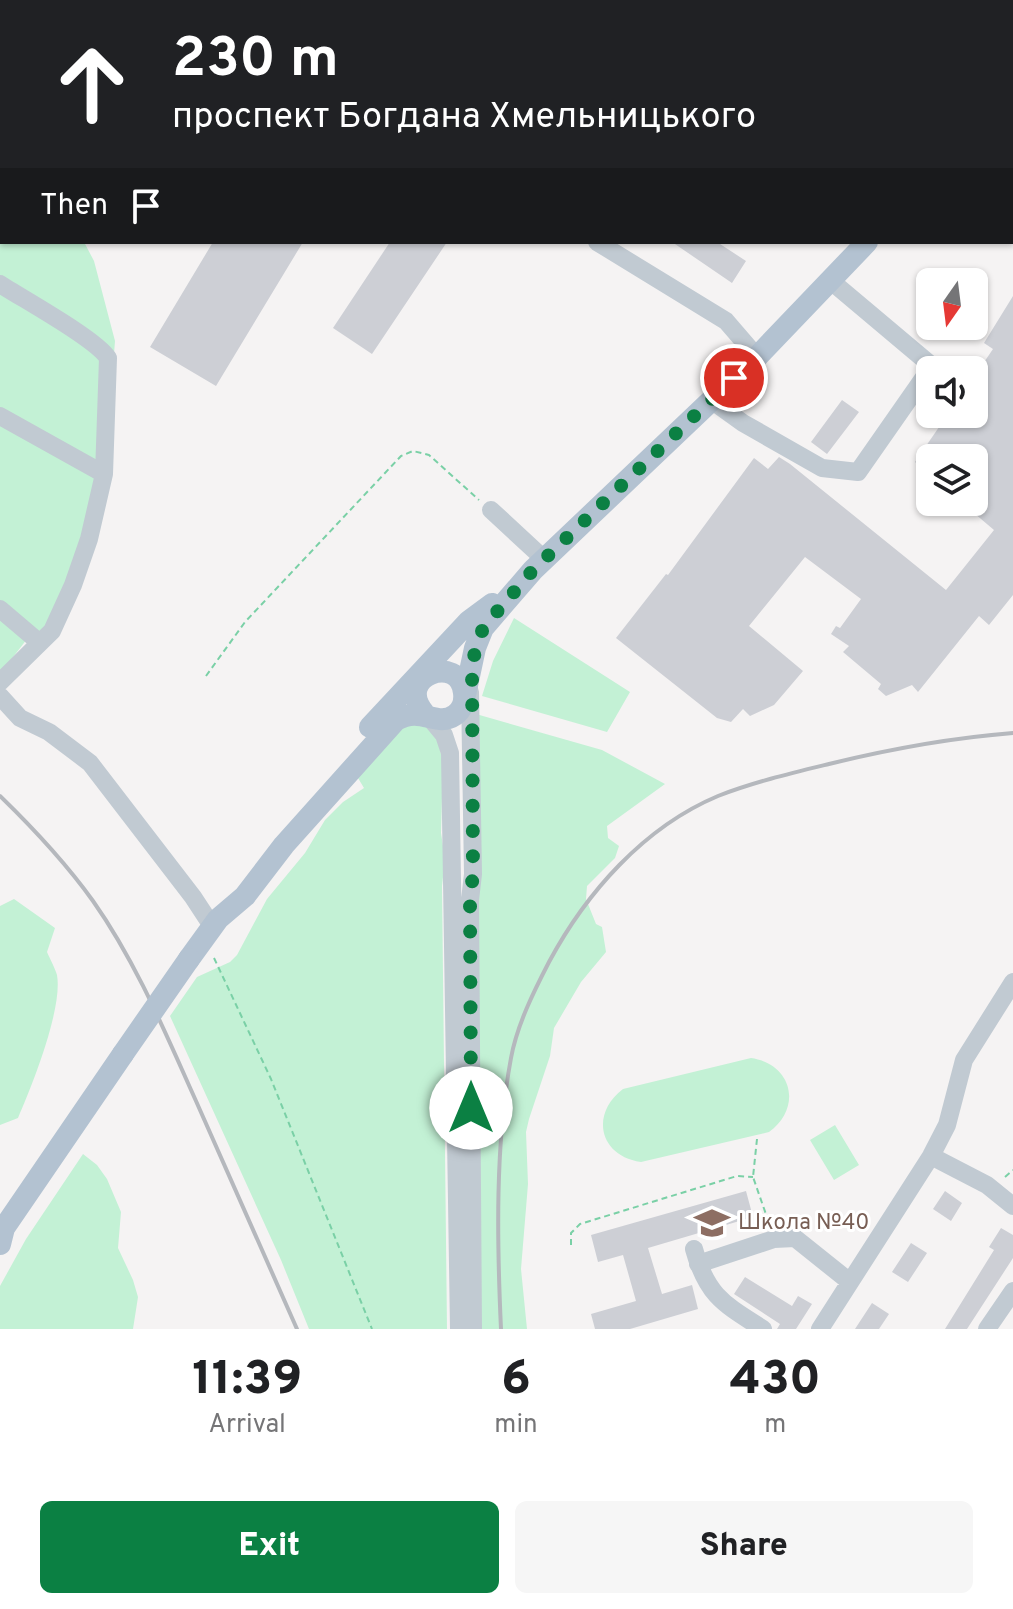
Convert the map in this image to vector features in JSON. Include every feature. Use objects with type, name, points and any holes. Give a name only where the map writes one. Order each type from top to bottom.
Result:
[{"type":"main road","points":[[211,928],[245,896],[284,845],[396,720],[412,713],[438,720],[454,716],[464,699],[483,628],[539,565],[757,357],[865,244]]},
{"type":"main road","points":[[1,1234],[211,928],[233,886],[333,768],[509,586],[539,565]]},
{"type":"main road","points":[[427,716],[416,700],[417,683],[469,621],[493,603]]},
{"type":"main road","points":[[417,683],[446,672],[459,680],[464,699]]},
{"type":"street","points":[[600,244],[726,321],[757,357]]},
{"type":"street","points":[[711,400],[743,423],[822,468],[858,472],[932,366],[831,281]]},
{"type":"street","points":[[0,284],[73,330],[108,358],[104,474],[89,539],[52,631],[0,682]]},
{"type":"street","points":[[0,416],[104,474]]},
{"type":"street","points":[[491,510],[539,565]]},
{"type":"street","points":[[0,609],[40,643]]},
{"type":"street","points":[[472,662],[473,1329]]},
{"type":"street","points":[[0,696],[20,718],[49,732],[90,763],[158,849],[211,928]]},
{"type":"street","points":[[464,699],[465,874],[470,900]]},
{"type":"street","points":[[427,716],[444,735],[450,753],[459,1329]]},
{"type":"street","points":[[820,1329],[931,1156],[947,1125],[964,1060],[1013,982]]},
{"type":"street","points":[[931,1156],[987,1185],[1013,1206]]},
{"type":"street","points":[[763,1329],[729,1308],[702,1277],[696,1257],[774,1239],[795,1238],[850,1282]]},
{"type":"street","points":[[987,1329],[1013,1291]]},
{"type":"path","points":[[206,676],[245,622],[401,456],[413,451],[429,455],[491,510]]},
{"type":"path","points":[[211,928],[216,962],[271,1079],[372,1329]]},
{"type":"path","points":[[757,1139],[753,1177],[774,1239]]},
{"type":"path","points":[[571,1245],[571,1233],[580,1224],[737,1176],[753,1177]]},
{"type":"green space","points":[[0,244],[85,244],[94,261],[115,341],[89,534],[45,635],[27,639],[0,674]]},
{"type":"green space","points":[[514,618],[630,692],[607,732],[482,696],[493,661]]},
{"type":"green space","points":[[476,714],[602,750],[665,784],[607,826],[608,838],[619,846],[615,858],[587,886],[586,899],[596,924],[602,927],[606,952],[581,982],[554,1028],[550,1056],[526,1132],[528,1184],[521,1269],[527,1329],[479,1329]]},
{"type":"green space","points":[[401,723],[423,725],[433,732],[443,763],[441,833],[445,859],[442,886],[447,1329],[309,1329],[281,1260],[170,1016],[197,977],[230,962],[237,955],[267,899],[305,853],[325,820],[343,802],[364,788],[355,773]]},
{"type":"green space","points":[[14,899],[55,928],[47,952],[57,975],[58,989],[45,1047],[24,1104],[18,1118],[0,1125],[0,906]]},
{"type":"green space","points":[[751,1058],[776,1069],[784,1077],[788,1088],[786,1111],[769,1132],[641,1162],[616,1152],[608,1143],[603,1122],[606,1110],[623,1089]]},
{"type":"green space","points":[[835,1125],[859,1165],[834,1180],[810,1140]]},
{"type":"green space","points":[[83,1154],[97,1165],[107,1179],[121,1212],[118,1248],[138,1297],[133,1329],[0,1329],[0,1286],[26,1239]]},
{"type":"building","points":[[212,244],[302,244],[216,386],[150,347]]},
{"type":"building","points":[[389,244],[446,244],[372,354],[333,328]]},
{"type":"building","points":[[675,244],[720,244],[746,261],[732,283]]},
{"type":"building","points":[[1013,296],[1013,595],[989,625],[979,616],[918,692],[912,685],[886,696],[878,689],[881,684],[843,652],[849,646],[831,634],[836,626],[840,628],[861,599],[805,557],[749,626],[803,671],[774,705],[750,716],[743,709],[731,722],[717,718],[616,638],[668,575],[754,458],[768,469],[779,457],[790,464],[946,590],[994,530],[978,516],[988,516],[988,444],[927,444],[938,428],[988,428],[988,356],[993,349],[984,343]]},
{"type":"building","points":[[842,400],[859,412],[827,454],[811,442]]},
{"type":"building","points":[[746,1191],[753,1217],[648,1248],[662,1294],[692,1285],[698,1309],[630,1329],[595,1329],[591,1314],[636,1301],[623,1255],[598,1262],[591,1235]]},
{"type":"building","points":[[945,1191],[962,1203],[951,1221],[933,1209]]},
{"type":"building","points":[[1001,1228],[1013,1235],[1013,1258],[967,1329],[945,1329],[994,1250],[989,1247]]},
{"type":"building","points":[[911,1243],[927,1253],[908,1282],[892,1272]]},
{"type":"building","points":[[745,1277],[792,1306],[798,1296],[812,1304],[796,1329],[777,1329],[780,1324],[734,1294]]},
{"type":"building","points":[[872,1303],[889,1314],[879,1329],[855,1329]]},
{"type":"railway","points":[[501,1329],[498,1228],[500,1159],[506,1091],[514,1046],[527,1008],[549,962],[599,887],[666,825],[718,796],[773,778],[875,754],[943,741],[1013,733]]},
{"type":"railway","points":[[0,796],[71,873],[123,948],[161,1023],[297,1329]]},
{"type":"place","name":"Школа №40","points":[[712,1223]]},
{"type":"route","points":[[471,1108],[470,900],[473,874],[470,682],[475,648],[483,628],[533,570],[734,378]]}]
